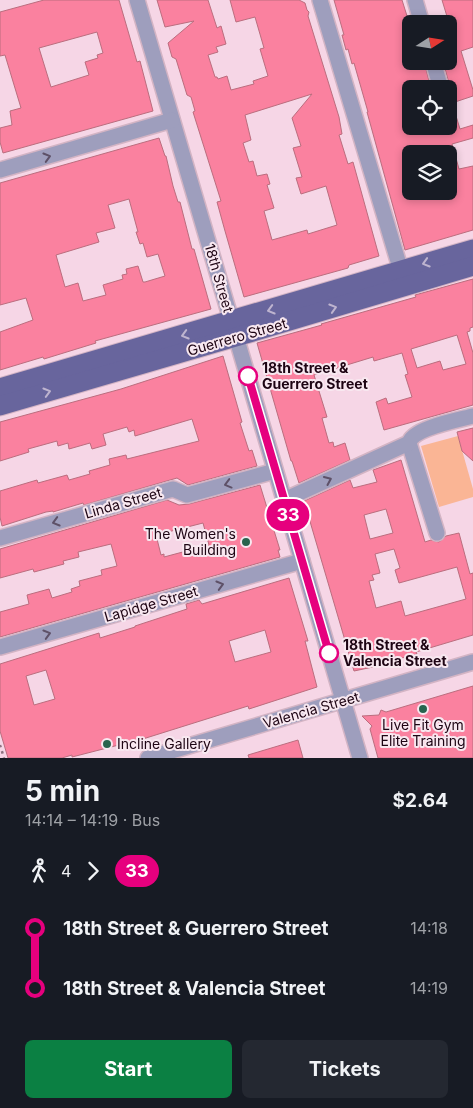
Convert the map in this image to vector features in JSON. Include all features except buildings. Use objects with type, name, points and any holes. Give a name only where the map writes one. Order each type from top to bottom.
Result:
[{"type":"main road","name":"Guerrero Street","points":[[0,406],[234,329],[401,271],[473,249]]},
{"type":"main road","name":"Guerrero Street","points":[[0,388],[473,266]]},
{"type":"street","name":"18th Street","points":[[137,0],[360,758]]},
{"type":"street","points":[[320,0],[401,271]]},
{"type":"street","points":[[415,0],[419,15]]},
{"type":"street","points":[[0,170],[172,120]]},
{"type":"street","points":[[437,533],[409,444],[411,438],[421,431],[473,416]]},
{"type":"street","points":[[284,500],[409,444]]},
{"type":"street","name":"Linda Street","points":[[0,538],[173,489],[187,495],[275,471]]},
{"type":"street","name":"Lapidge Street","points":[[0,647],[302,562]]},
{"type":"street","name":"Valencia Street","points":[[148,758],[473,662]]},
{"type":"path","points":[[0,745],[4,758]]},
{"type":"shaded area","points":[[458,436],[473,489],[473,497],[439,507],[421,446]]},
{"type":"bus line","name":"33","points":[[248,376],[329,653]]},
{"type":"place","name":"18th Street & Guerrero Street","points":[[248,376]]},
{"type":"place","name":"The Women's Building","points":[[246,542]]},
{"type":"place","name":"18th Street & Valencia Street","points":[[329,653]]},
{"type":"place","name":"Live Fit Gym Elite Training","points":[[423,709]]},
{"type":"place","name":"Incline Gallery","points":[[107,744]]}]
